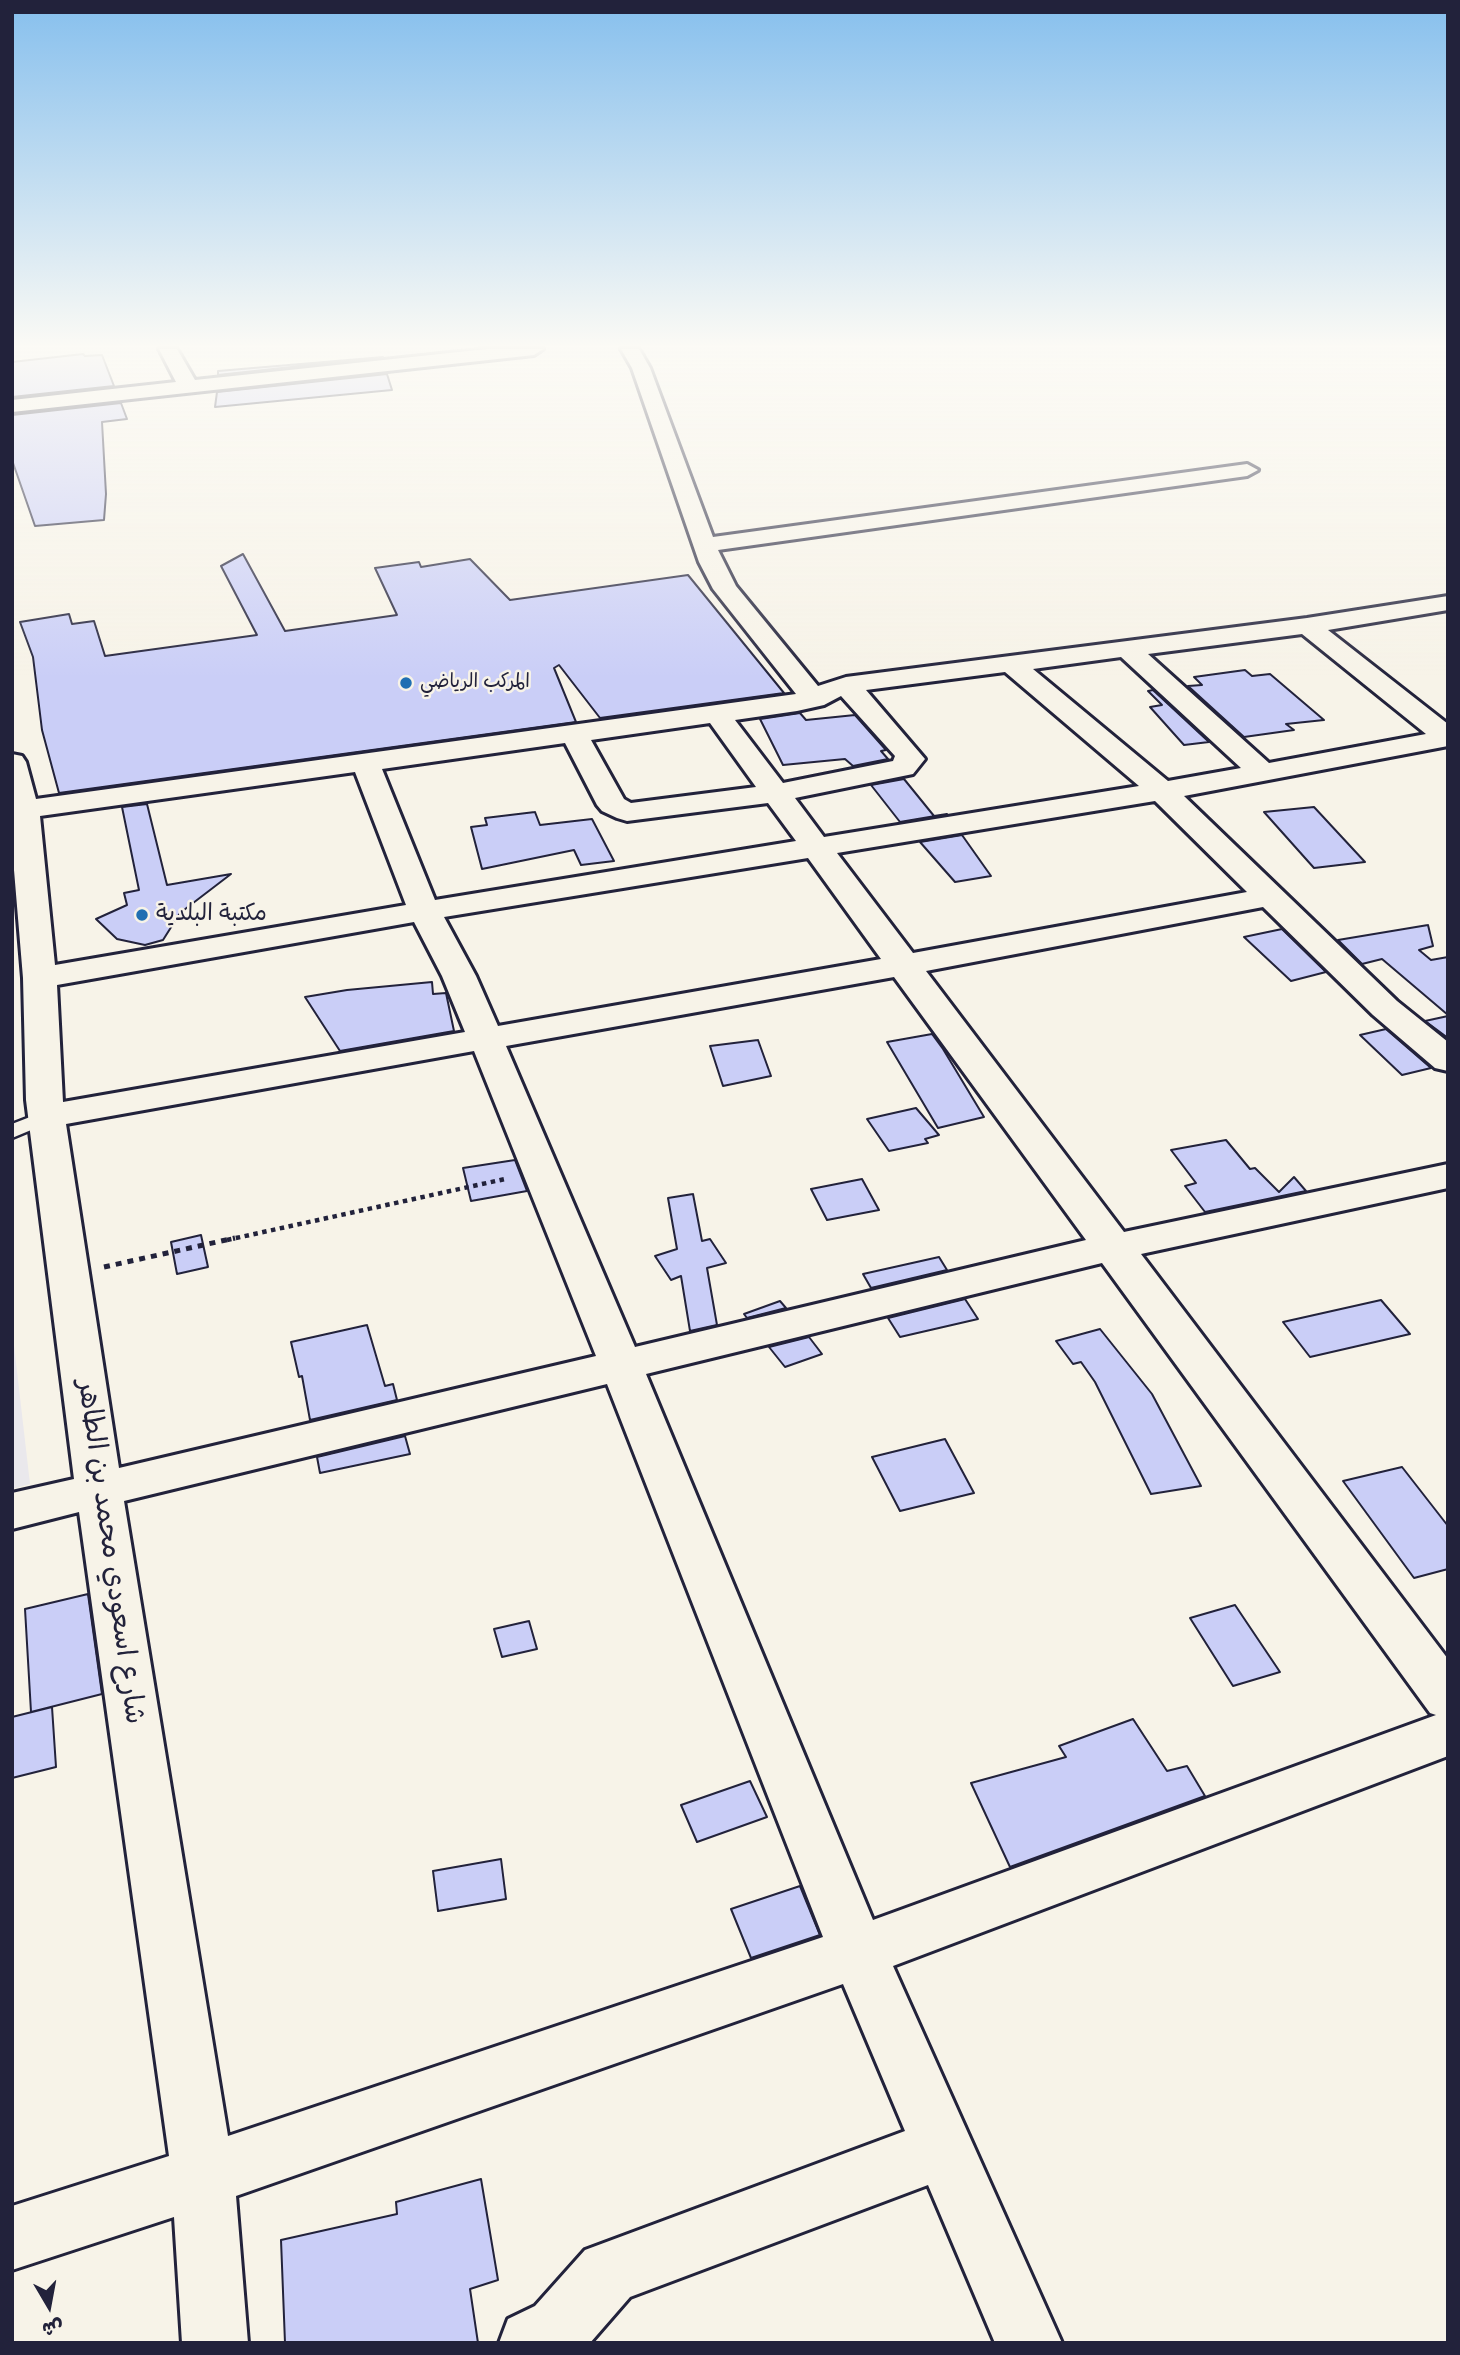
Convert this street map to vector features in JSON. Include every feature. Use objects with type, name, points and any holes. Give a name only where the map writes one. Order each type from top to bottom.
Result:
[{"type":"street","points":[[674,459],[724,589],[758,626],[814,699]]},
{"type":"street","points":[[705,545],[1247,470]]},
{"type":"street","points":[[18,810],[717,714],[814,699],[829,689],[846,685],[1307,626],[1448,603]]},
{"type":"street","points":[[1307,626],[1448,738]]},
{"type":"street","points":[[1125,648],[1262,772]]},
{"type":"street","points":[[1010,663],[1162,791],[1385,1007],[1448,1060]]},
{"type":"street","points":[[574,734],[612,805],[627,812],[777,793],[894,771],[909,763],[908,752],[846,685]]},
{"type":"street","points":[[717,714],[1448,1698]]},
{"type":"street","points":[[40,978],[424,911],[1162,791],[1448,738]]},
{"type":"street","name":"شارع اسعودي محمد بن الطاهر","points":[[12,762],[40,978],[29,1113],[69,1275],[99,1491],[203,2176],[215,2343]]},
{"type":"street","points":[[366,764],[424,911],[487,1040],[542,1170],[858,1952],[1029,2343]]},
{"type":"street","points":[[29,1113],[487,1040],[1273,896]]},
{"type":"street","points":[[12,1511],[1113,1247],[1448,1176]]},
{"type":"street","points":[[12,2238],[203,2176],[858,1952],[1448,1733]]},
{"type":"street","points":[[531,2343],[558,2329],[608,2273],[943,2148]]},
{"type":"path","points":[[69,1275],[542,1170]]},
{"type":"shaded area","points":[[12,1328],[30,1484],[12,1489]]},
{"type":"building","points":[[104,459],[104,520],[35,526],[12,460]]},
{"type":"building","name":"المركب الرياضي","points":[[243,554],[285,631],[397,615],[375,568],[419,562],[421,567],[470,559],[510,600],[688,575],[784,693],[600,718],[559,665],[554,668],[576,722],[59,793],[42,730],[33,657],[20,622],[69,614],[72,624],[94,621],[105,656],[257,635],[221,566]]},
{"type":"building","points":[[1245,670],[1252,676],[1270,674],[1324,720],[1286,724],[1294,730],[1244,737],[1188,686],[1202,685],[1194,677]]},
{"type":"building","points":[[1153,690],[1209,742],[1184,745],[1150,707],[1162,705],[1148,691]]},
{"type":"building","points":[[800,713],[806,720],[855,715],[886,750],[881,751],[888,759],[853,766],[845,759],[783,765],[760,719]]},
{"type":"building","points":[[904,779],[934,816],[947,814],[900,822],[871,785]]},
{"type":"building","points":[[147,804],[167,885],[231,874],[180,913],[163,940],[145,945],[117,939],[96,919],[127,905],[124,893],[139,890],[122,807]]},
{"type":"building","points":[[1314,807],[1365,862],[1314,868],[1264,812]]},
{"type":"building","points":[[535,812],[540,825],[592,819],[614,861],[581,865],[574,850],[482,869],[471,827],[487,825],[485,818]]},
{"type":"building","points":[[962,835],[991,876],[955,882],[920,842]]},
{"type":"building","points":[[1428,925],[1433,946],[1419,950],[1431,960],[1448,957],[1448,1015],[1382,959],[1362,964],[1338,940]]},
{"type":"building","points":[[1282,929],[1326,972],[1291,981],[1244,937]]},
{"type":"building","points":[[432,982],[433,994],[446,993],[454,1031],[340,1051],[305,997],[347,990]]},
{"type":"building","points":[[1448,1016],[1448,1038],[1425,1021]]},
{"type":"building","points":[[1386,1029],[1431,1068],[1402,1075],[1360,1035]]},
{"type":"building","points":[[932,1034],[984,1117],[938,1128],[887,1042]]},
{"type":"building","points":[[758,1040],[771,1076],[723,1086],[710,1046]]},
{"type":"building","points":[[916,1108],[939,1135],[925,1139],[928,1143],[889,1151],[867,1119]]},
{"type":"building","points":[[1226,1140],[1250,1169],[1255,1168],[1279,1192],[1294,1177],[1306,1191],[1205,1212],[1185,1186],[1196,1183],[1171,1150]]},
{"type":"building","points":[[515,1160],[527,1191],[471,1201],[463,1168]]},
{"type":"building","points":[[862,1179],[879,1210],[827,1220],[811,1189]]},
{"type":"building","points":[[693,1194],[702,1241],[710,1239],[726,1263],[707,1268],[717,1325],[690,1331],[681,1276],[671,1280],[655,1256],[677,1249],[668,1198]]},
{"type":"building","points":[[201,1235],[208,1267],[177,1274],[171,1242]]},
{"type":"building","points":[[939,1257],[947,1270],[871,1288],[863,1274]]},
{"type":"building","points":[[965,1299],[978,1319],[900,1337],[888,1318]]},
{"type":"building","points":[[1381,1300],[1410,1334],[1310,1357],[1283,1322]]},
{"type":"building","points":[[780,1301],[786,1308],[747,1318],[744,1314]]},
{"type":"building","points":[[367,1325],[385,1386],[393,1384],[397,1400],[310,1420],[302,1376],[299,1377],[291,1342]]},
{"type":"building","points":[[1100,1329],[1152,1394],[1201,1486],[1151,1494],[1095,1382],[1081,1362],[1073,1364],[1056,1341]]},
{"type":"building","points":[[809,1337],[822,1354],[785,1367],[769,1347]]},
{"type":"building","points":[[405,1436],[410,1454],[320,1473],[317,1457]]},
{"type":"building","points":[[945,1439],[974,1493],[900,1511],[872,1457]]},
{"type":"building","points":[[1402,1467],[1448,1526],[1448,1569],[1414,1578],[1343,1481]]},
{"type":"building","points":[[88,1594],[102,1694],[31,1712],[25,1609]]},
{"type":"building","points":[[1235,1605],[1280,1672],[1233,1686],[1190,1618]]},
{"type":"building","points":[[529,1621],[537,1649],[502,1657],[494,1629]]},
{"type":"building","points":[[52,1707],[56,1767],[12,1778],[12,1717]]},
{"type":"building","points":[[1133,1719],[1167,1771],[1187,1766],[1205,1796],[1010,1867],[971,1783],[1066,1757],[1059,1746]]},
{"type":"building","points":[[750,1781],[767,1817],[697,1842],[681,1805]]},
{"type":"building","points":[[501,1859],[506,1899],[438,1911],[433,1871]]},
{"type":"building","points":[[800,1886],[820,1935],[751,1958],[731,1909]]},
{"type":"building","points":[[481,2179],[498,2280],[470,2289],[478,2343],[285,2343],[281,2240],[397,2214],[396,2202]]},
{"type":"place","name":"المركب الرياضي","points":[[406,683]]},
{"type":"place","name":"مكتبة البلدية","points":[[142,915]]}]
